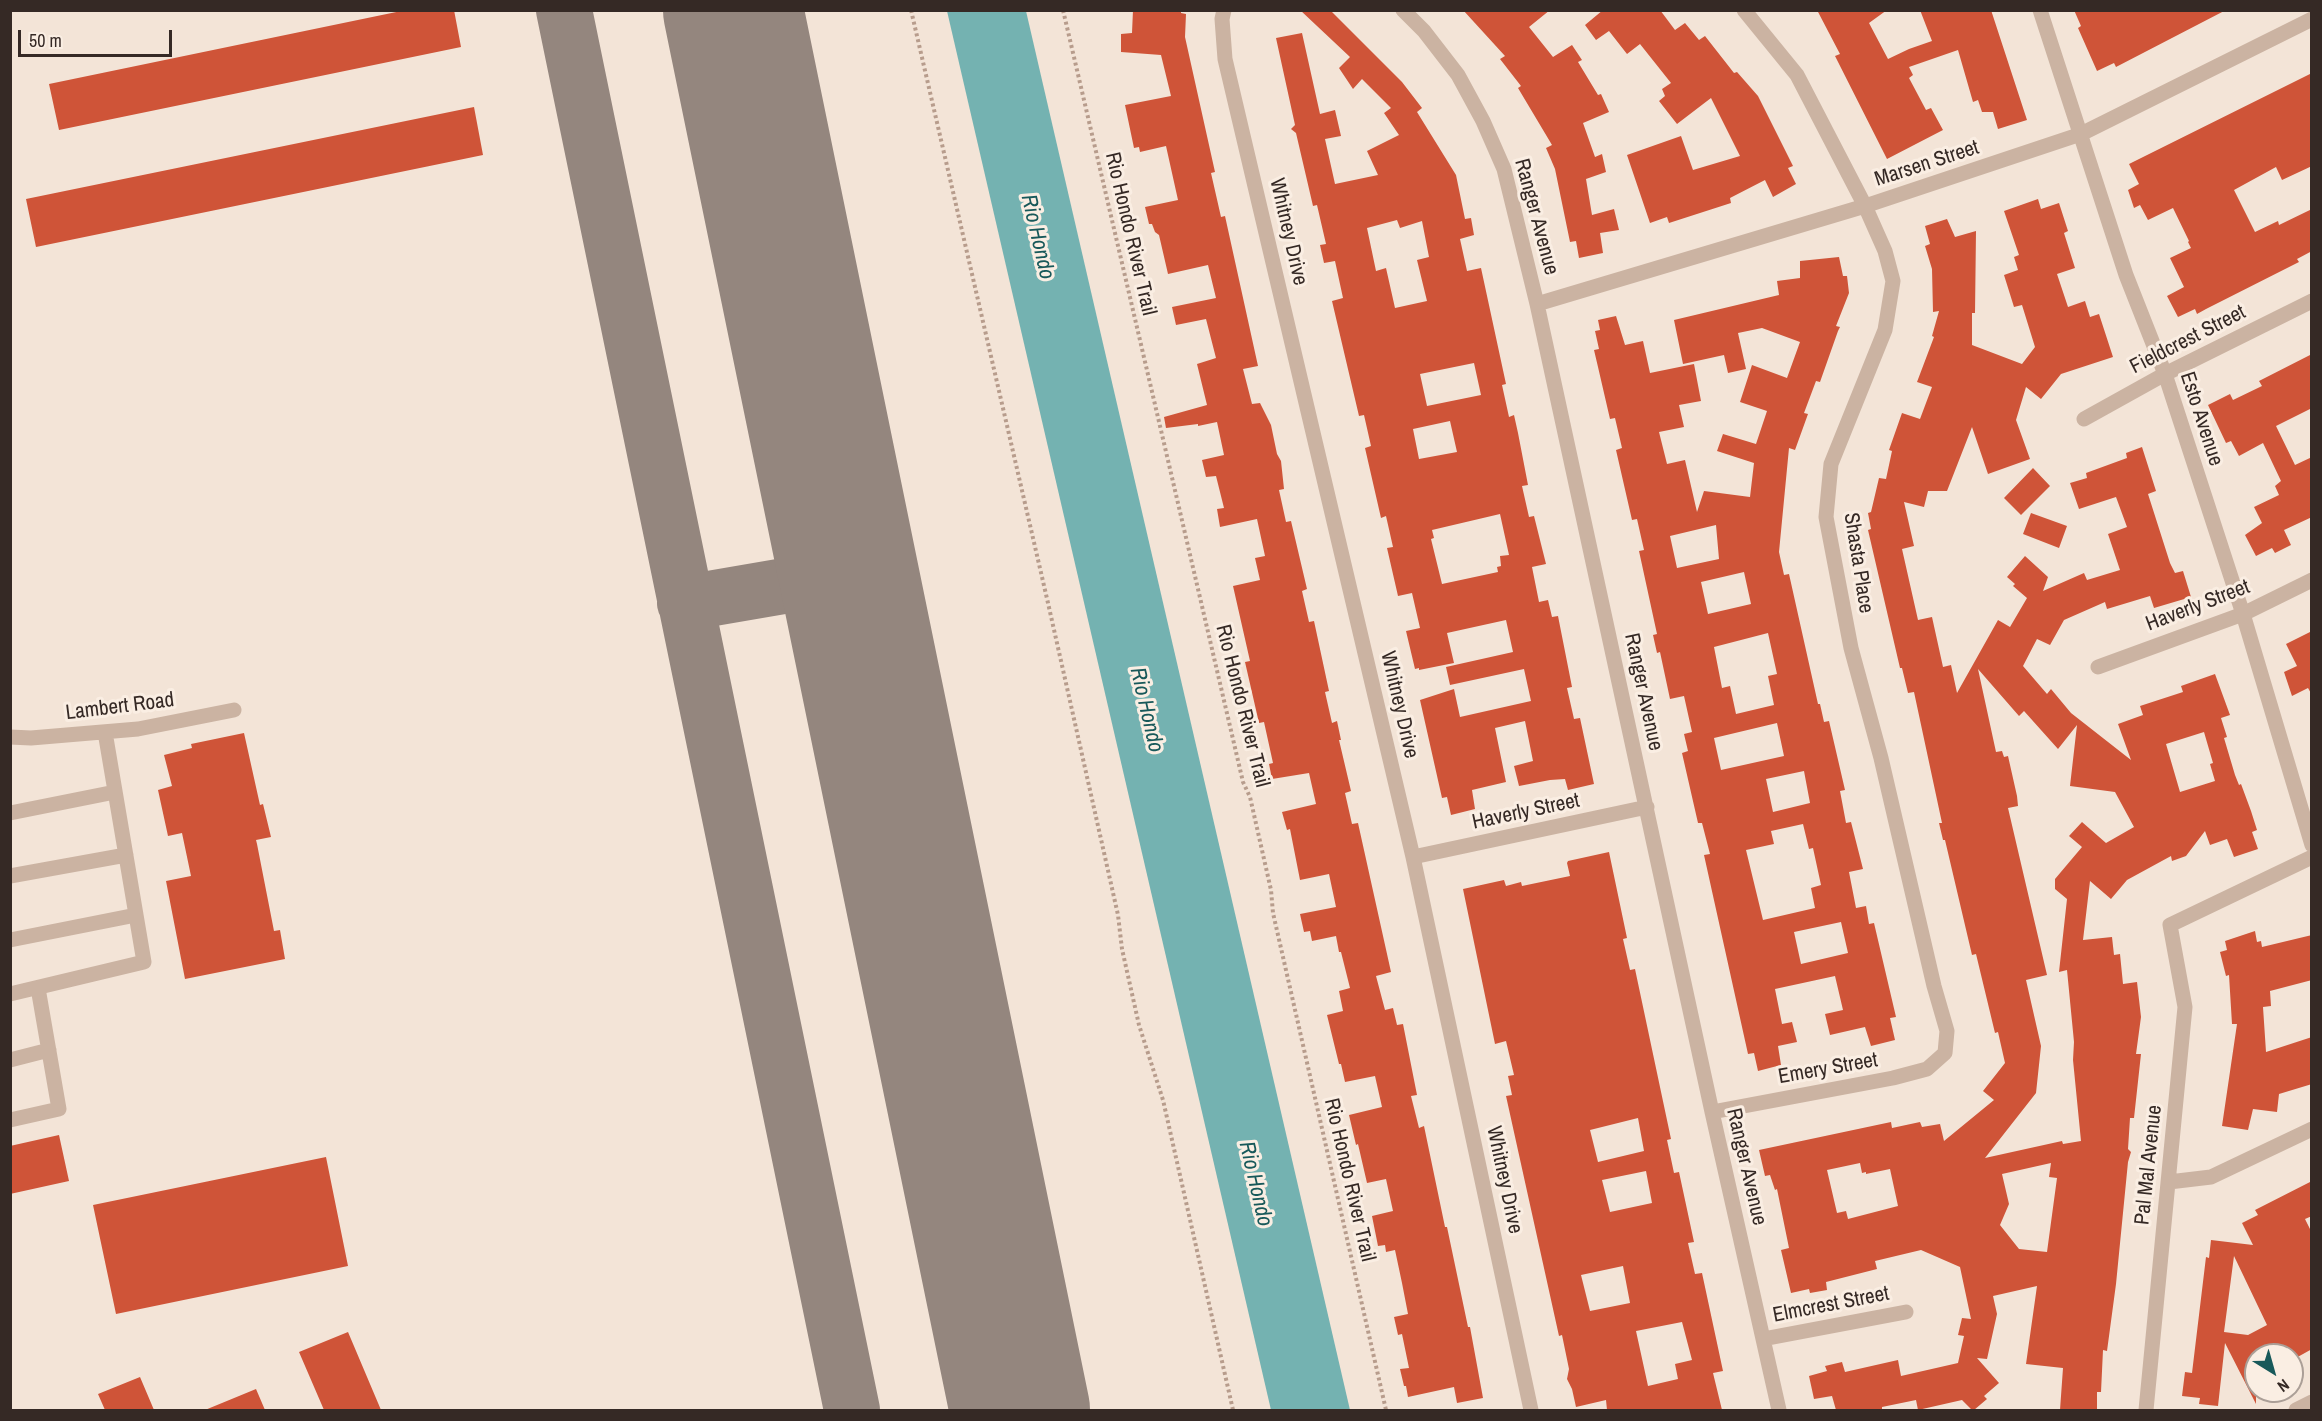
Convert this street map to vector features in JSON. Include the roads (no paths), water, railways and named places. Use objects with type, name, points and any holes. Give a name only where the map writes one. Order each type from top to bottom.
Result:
[{"type":"street","name":"Whitney Drive","points":[[1224,10],[1222,19],[1225,59],[1413,857],[1531,1410]]},
{"type":"street","name":"Ranger Avenue","points":[[1402,10],[1424,31],[1458,75],[1483,121],[1504,169],[1538,304],[1712,1112],[1779,1410]]},
{"type":"street","name":"Shasta Place","points":[[1744,10],[1797,75],[1864,206],[1885,251],[1893,280],[1885,330],[1832,464],[1826,517],[1851,648],[1881,758],[1934,986],[1947,1031],[1945,1053]]},
{"type":"street","name":"Esto Avenue","points":[[2040,10],[2126,274],[2165,374],[2243,614],[2312,845]]},
{"type":"street","name":"Marsen Street","points":[[1538,304],[1864,206],[2081,134],[2312,19]]},
{"type":"street","name":"Fieldcrest Street","points":[[2084,419],[2165,374],[2312,301]]},
{"type":"street","name":"Haverly Street","points":[[2098,666],[2243,614],[2312,580]]},
{"type":"street","name":"Lambert Road","points":[[10,737],[31,738],[138,729],[234,710]]},
{"type":"street","points":[[10,994],[144,962],[105,732]]},
{"type":"street","points":[[10,813],[115,792]]},
{"type":"street","name":"Haverly Street","points":[[1413,857],[1647,807]]},
{"type":"street","points":[[10,876],[126,855]]},
{"type":"street","name":"Pal Mal Avenue","points":[[2146,1410],[2185,1007],[2170,925],[2312,857]]},
{"type":"street","points":[[10,940],[136,915]]},
{"type":"street","points":[[10,1120],[59,1109],[38,988]]},
{"type":"street","points":[[10,1059],[49,1050]]},
{"type":"street","name":"Emery Street","points":[[1712,1112],[1893,1078],[1927,1069],[1945,1053]]},
{"type":"street","points":[[2169,1182],[2211,1177],[2312,1129]]},
{"type":"street","name":"Elmcrest Street","points":[[1763,1339],[1906,1312]]},
{"type":"street","points":[[2295,1410],[2312,1402]]},
{"type":"water","name":"Rio Hondo","points":[[947,11],[1026,11],[1350,1410],[1271,1410]]}]
